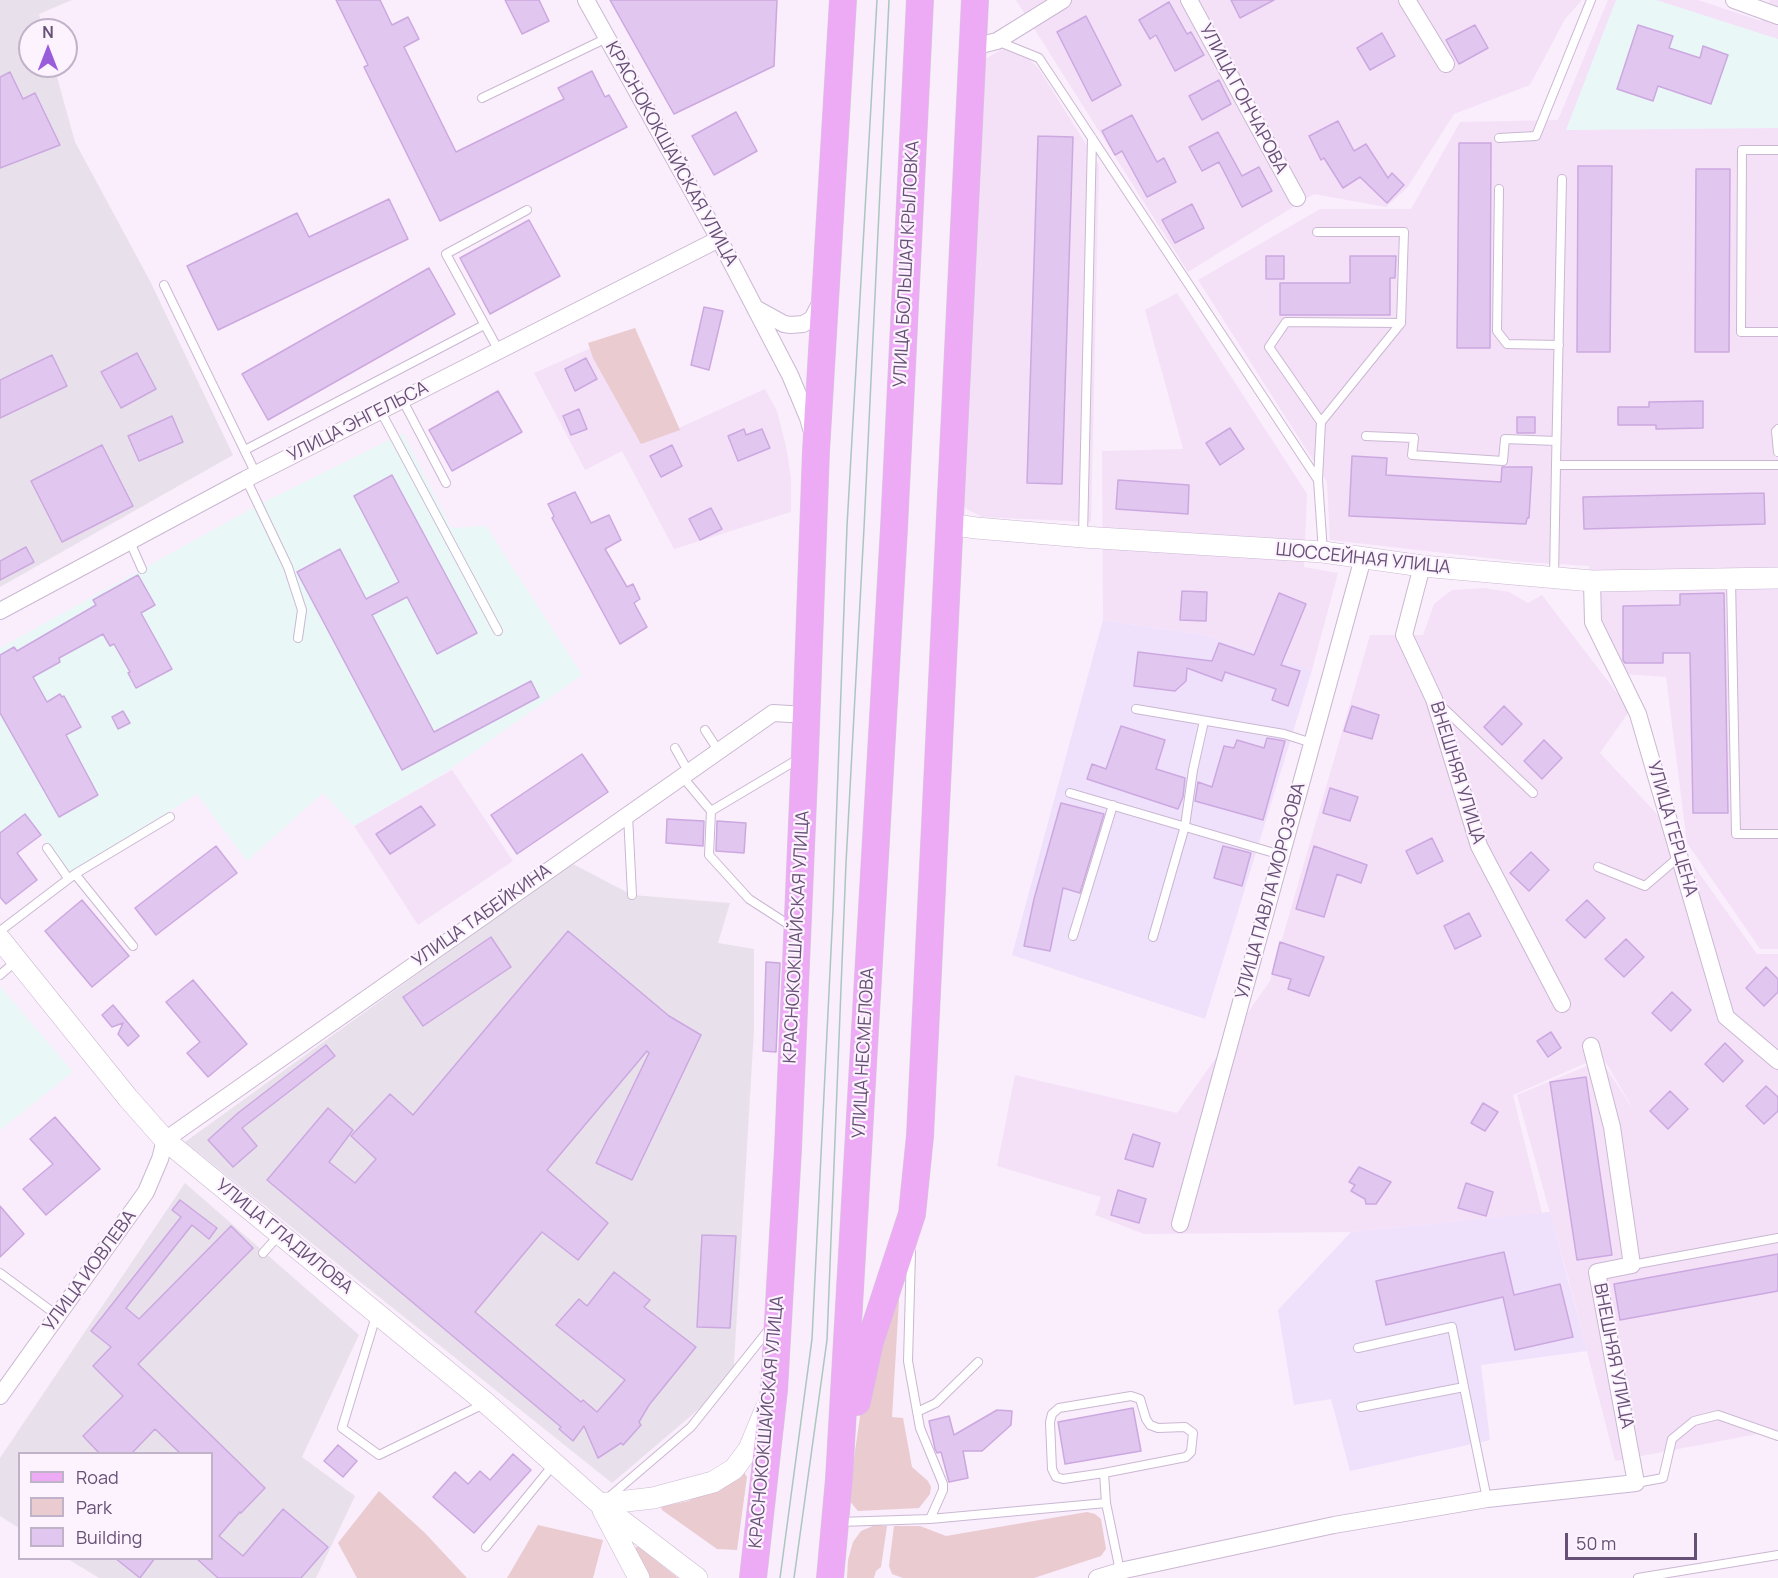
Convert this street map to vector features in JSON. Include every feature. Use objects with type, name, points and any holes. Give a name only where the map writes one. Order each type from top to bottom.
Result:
[{"type":"main road","points":[[816,451],[843,0]]},
{"type":"main road","name":"УЛИЦА БОЛЬШАЯ КРЫЛОВКА","points":[[894,528],[920,0]]},
{"type":"main road","points":[[839,1479],[870,1342],[912,1214],[920,1136],[949,524],[985,44],[975,0]]},
{"type":"main road","name":"КРАСНОКОКШАЙСКАЯ УЛИЦА","points":[[753,1578],[774,1390],[805,754],[816,451]]},
{"type":"main road","name":"УЛИЦА НЕСМЕЛОВА","points":[[830,1578],[839,1479],[894,528]]},
{"type":"street","name":"КРАСНОКОКШАЙСКАЯ УЛИЦА","points":[[586,0],[719,239],[790,375],[808,418],[816,451]]},
{"type":"street","points":[[985,44],[1063,0]]},
{"type":"street","name":"УЛИЦА ГОНЧАРОВА","points":[[1190,0],[1297,198]]},
{"type":"street","points":[[1407,0],[1446,64]]},
{"type":"street","points":[[1734,0],[1775,10]]},
{"type":"street","name":"УЛИЦА ЭНГЕЛЬСА","points":[[0,612],[251,476],[719,239]]},
{"type":"street","points":[[755,308],[784,324],[803,324],[812,319],[820,306],[827,256]]},
{"type":"street","name":"ШОССЕЙНАЯ УЛИЦА","points":[[949,524],[1083,537],[1323,552],[1422,566],[1592,581],[1778,578]]},
{"type":"street","name":"УЛИЦА ПАВЛА МОРОЗОВА","points":[[1180,1224],[1363,558]]},
{"type":"street","name":"ВНЕШНЯЯ УЛИЦА","points":[[1422,566],[1404,635],[1434,699],[1479,846],[1562,1004]]},
{"type":"street","name":"УЛИЦА ГЕРЦЕНА","points":[[1592,581],[1593,622],[1638,714],[1726,1017],[1778,1061]]},
{"type":"street","name":"УЛИЦА ТАБЕЙКИНА","points":[[165,1140],[773,713],[806,715]]},
{"type":"street","name":"УЛИЦА ГЛАДИЛОВА","points":[[0,939],[8,968],[122,1090],[165,1140],[486,1403],[600,1504],[697,1578]]},
{"type":"street","points":[[1591,1046],[1612,1127],[1632,1265]]},
{"type":"street","name":"УЛИЦА ИОВЛЕВА","points":[[0,1396],[146,1192],[160,1159],[165,1140]]},
{"type":"street","name":"ВНЕШНЯЯ УЛИЦА","points":[[1632,1265],[1597,1272],[1636,1483]]},
{"type":"street","points":[[639,1578],[600,1504],[653,1498],[694,1489],[713,1482],[734,1469],[749,1449],[774,1390]]},
{"type":"street","points":[[1097,1578],[1120,1570],[1334,1525],[1487,1499],[1636,1483]]},
{"type":"lane","points":[[1499,138],[1536,136],[1591,0]]},
{"type":"lane","points":[[482,98],[607,38]]},
{"type":"lane","points":[[985,44],[1039,58],[1318,480]]},
{"type":"lane","points":[[1083,537],[1092,138]]},
{"type":"lane","points":[[1778,150],[1742,150],[1742,332],[1778,332]]},
{"type":"lane","points":[[1554,577],[1562,179]]},
{"type":"lane","points":[[1499,189],[1497,331],[1507,344],[1558,345]]},
{"type":"lane","points":[[499,351],[446,254],[527,210]]},
{"type":"lane","points":[[1317,232],[1404,232],[1401,323],[1321,422],[1318,480],[1323,552]]},
{"type":"lane","points":[[164,285],[245,450],[251,476],[288,567],[302,610],[298,638]]},
{"type":"lane","points":[[1321,422],[1269,347],[1286,322],[1401,323]]},
{"type":"lane","points":[[245,450],[484,325]]},
{"type":"lane","points":[[402,399],[446,483]]},
{"type":"lane","points":[[380,410],[498,632]]},
{"type":"lane","points":[[1778,429],[1776,431],[1778,452]]},
{"type":"lane","points":[[1365,436],[1414,438],[1412,455],[1503,461],[1505,439],[1556,441]]},
{"type":"lane","points":[[1556,465],[1778,465]]},
{"type":"lane","points":[[130,542],[142,568]]},
{"type":"lane","points":[[1731,579],[1736,834],[1778,834]]},
{"type":"lane","points":[[1434,699],[1533,793]]},
{"type":"lane","points":[[1136,709],[1284,734],[1312,743]]},
{"type":"lane","points":[[1153,937],[1185,826],[1193,770],[1204,721]]},
{"type":"lane","points":[[705,730],[718,750]]},
{"type":"lane","points":[[675,748],[685,773],[711,811],[709,855],[749,899],[796,930]]},
{"type":"lane","points":[[711,811],[805,754]]},
{"type":"lane","points":[[1070,793],[1281,855]]},
{"type":"lane","points":[[1073,936],[1113,805]]},
{"type":"lane","points":[[628,813],[632,895]]},
{"type":"lane","points":[[0,932],[72,876],[170,817]]},
{"type":"lane","points":[[47,848],[133,946]]},
{"type":"lane","points":[[1598,867],[1646,886],[1680,856]]},
{"type":"lane","points":[[912,1214],[908,1361],[920,1428],[943,1484],[943,1490],[930,1519]]},
{"type":"lane","points":[[263,1253],[280,1234]]},
{"type":"lane","points":[[1632,1265],[1778,1238]]},
{"type":"lane","points":[[0,1273],[58,1316]]},
{"type":"lane","points":[[377,1313],[342,1428],[378,1455],[486,1403]]},
{"type":"lane","points":[[600,1504],[691,1427],[778,1318]]},
{"type":"lane","points":[[1358,1348],[1452,1327],[1487,1499]]},
{"type":"lane","points":[[917,1412],[936,1403],[978,1362]]},
{"type":"lane","points":[[1361,1407],[1464,1387]]},
{"type":"lane","points":[[1131,1396],[1140,1399],[1150,1425],[1158,1428],[1185,1427],[1193,1433],[1191,1452],[1186,1457],[1104,1473],[1063,1479],[1056,1477],[1052,1469],[1050,1422],[1052,1414],[1059,1408],[1131,1396]]},
{"type":"lane","points":[[1636,1483],[1663,1478],[1672,1439],[1694,1421],[1718,1415],[1778,1436]]},
{"type":"lane","points":[[486,1548],[554,1463]]},
{"type":"lane","points":[[1104,1473],[1106,1503],[1120,1570]]},
{"type":"lane","points":[[835,1522],[930,1519],[1106,1503]]},
{"type":"lane","points":[[1638,1578],[1778,1555]]},
{"type":"shaded area","points":[[0,0],[72,0],[39,14],[40,18],[18,18],[18,78],[57,78],[75,142],[150,281],[233,455],[0,587]]},
{"type":"shaded area","points":[[1016,0],[1582,0],[1565,19],[1530,85],[1454,114],[1407,188],[1386,207],[1314,194],[1188,272]]},
{"type":"shaded area","points":[[1608,0],[1698,0],[1761,21],[1770,0],[1778,0],[1778,949],[1760,949],[1687,843],[1666,677],[1610,673],[1589,625],[1589,566],[1523,562],[1330,540],[1327,482],[1198,280],[1320,209],[1411,209],[1460,122],[1558,120]]},
{"type":"shaded area","points":[[1616,0],[1656,0],[1778,39],[1778,128],[1566,130]]},
{"type":"shaded area","points":[[1006,47],[1018,48],[1039,69],[1099,165],[1091,522],[982,517],[961,506],[976,75],[987,58]]},
{"type":"shaded area","points":[[1177,293],[1307,494],[1304,567],[1338,573],[1312,670],[1204,635],[1103,620],[1102,451],[1183,449],[1145,310]]},
{"type":"shaded area","points":[[591,348],[643,442],[765,389],[777,411],[787,451],[791,478],[791,512],[674,549],[622,451],[585,470],[534,373]]},
{"type":"shaded area","points":[[403,433],[451,528],[486,526],[582,675],[443,774],[354,826],[323,793],[247,861],[197,794],[70,873],[25,814],[0,833],[0,648],[258,505]]},
{"type":"shaded area","points":[[1484,588],[1509,592],[1528,603],[1542,595],[1630,710],[1600,753],[1656,813],[1757,954],[1778,954],[1778,1430],[1615,1461],[1569,1281],[1517,1095],[1601,1060],[1635,1112],[1602,1056],[1513,1095],[1542,1213],[1351,1232],[1144,1234],[1095,1215],[1101,1197],[997,1166],[1015,1075],[1177,1113],[1270,981],[1370,635],[1423,635],[1434,604],[1452,590]]},
{"type":"shaded area","points":[[1103,620],[1204,635],[1312,670],[1205,1019],[1012,955]]},
{"type":"shaded area","points":[[452,770],[513,861],[418,925],[354,826]]},
{"type":"shaded area","points":[[571,863],[632,895],[730,903],[718,943],[754,949],[754,1030],[733,1380],[612,1483],[185,1142]]},
{"type":"shaded area","points":[[0,986],[73,1072],[0,1130]]},
{"type":"shaded area","points":[[185,1183],[359,1335],[302,1457],[355,1496],[316,1578],[99,1578],[70,1560],[213,1560],[213,1452],[18,1452],[18,1527],[0,1516],[0,1458]]},
{"type":"shaded area","points":[[1550,1212],[1587,1351],[1481,1365],[1490,1440],[1350,1471],[1331,1399],[1294,1405],[1278,1310],[1351,1232]]},
{"type":"green space","points":[[635,328],[680,430],[641,444],[593,358],[588,343]]},
{"type":"green space","points":[[900,1284],[892,1417],[903,1418],[912,1467],[928,1481],[931,1487],[930,1494],[919,1508],[858,1511],[848,1499],[863,1396]]},
{"type":"green space","points":[[742,1469],[747,1477],[737,1550],[717,1549],[662,1510],[661,1507],[688,1501],[708,1491]]},
{"type":"green space","points":[[379,1491],[425,1533],[467,1578],[357,1578],[338,1543]]},
{"type":"green space","points":[[1087,1512],[1101,1519],[1106,1549],[1101,1556],[1034,1578],[903,1578],[892,1574],[889,1566],[894,1526],[920,1526],[946,1536]]},
{"type":"green space","points":[[538,1525],[603,1540],[593,1578],[507,1578]]},
{"type":"green space","points":[[875,1525],[887,1526],[881,1567],[876,1571],[874,1578],[847,1578],[848,1560],[853,1542],[861,1531]]},
{"type":"green space","points":[[636,1547],[678,1578],[649,1578],[634,1551]]},
{"type":"building","points":[[336,0],[380,0],[392,25],[408,17],[419,39],[404,47],[456,152],[564,99],[558,88],[592,71],[605,97],[609,95],[627,127],[440,221],[364,67],[368,65]]},
{"type":"building","points":[[505,0],[539,0],[549,21],[522,34]]},
{"type":"building","points":[[610,0],[777,0],[774,66],[674,114]]},
{"type":"building","points":[[1231,0],[1274,0],[1240,18]]},
{"type":"building","points":[[1169,2],[1187,34],[1191,32],[1204,55],[1175,71],[1156,35],[1150,39],[1139,20]]},
{"type":"building","points":[[1086,16],[1121,85],[1092,101],[1057,32]]},
{"type":"building","points":[[1475,25],[1488,48],[1459,64],[1446,40]]},
{"type":"building","points":[[1638,25],[1673,36],[1669,48],[1700,58],[1703,46],[1728,55],[1711,104],[1658,86],[1653,101],[1617,89]]},
{"type":"building","points":[[1382,33],[1395,56],[1370,70],[1357,48]]},
{"type":"building","points":[[10,72],[23,99],[35,93],[60,145],[0,168],[0,77]]},
{"type":"building","points":[[1219,80],[1231,104],[1202,120],[1189,96]]},
{"type":"building","points":[[736,112],[757,151],[714,175],[692,136]]},
{"type":"building","points":[[1132,115],[1157,162],[1164,158],[1176,182],[1147,197],[1122,151],[1115,155],[1102,131]]},
{"type":"building","points":[[1338,121],[1354,151],[1366,144],[1388,178],[1392,173],[1404,185],[1387,203],[1360,177],[1343,188],[1324,158],[1321,160],[1309,136]]},
{"type":"building","points":[[1218,132],[1242,176],[1259,167],[1272,191],[1242,207],[1219,162],[1202,171],[1189,147]]},
{"type":"building","points":[[1038,136],[1073,137],[1062,484],[1027,483]]},
{"type":"building","points":[[1459,143],[1491,143],[1490,348],[1457,348]]},
{"type":"building","points":[[1578,166],[1612,166],[1610,352],[1577,352]]},
{"type":"building","points":[[1696,169],[1730,169],[1729,352],[1695,352]]},
{"type":"building","points":[[389,199],[408,239],[218,330],[187,266],[297,213],[309,237]]},
{"type":"building","points":[[1192,204],[1204,228],[1175,243],[1162,220]]},
{"type":"building","points":[[529,220],[560,276],[490,314],[460,258]]},
{"type":"building","points":[[1266,256],[1284,256],[1284,279],[1266,279]]},
{"type":"building","points":[[1350,256],[1396,256],[1395,278],[1390,278],[1390,315],[1280,315],[1280,283],[1350,283]]},
{"type":"building","points":[[429,268],[455,314],[268,420],[242,374]]},
{"type":"building","points":[[704,307],[723,311],[709,370],[691,365]]},
{"type":"building","points":[[137,353],[156,389],[121,408],[101,372]]},
{"type":"building","points":[[52,355],[67,386],[0,418],[0,380]]},
{"type":"building","points":[[586,358],[597,379],[575,391],[565,369]]},
{"type":"building","points":[[498,391],[522,432],[452,471],[429,430]]},
{"type":"building","points":[[1703,401],[1703,428],[1656,429],[1656,425],[1618,425],[1618,407],[1649,407],[1649,402]]},
{"type":"building","points":[[579,409],[587,429],[571,435],[563,416]]},
{"type":"building","points":[[172,416],[183,442],[139,461],[128,436]]},
{"type":"building","points":[[1517,417],[1535,417],[1535,433],[1517,433]]},
{"type":"building","points":[[1230,428],[1244,449],[1220,465],[1206,443]]},
{"type":"building","points":[[744,429],[746,435],[762,429],[770,448],[738,461],[728,436]]},
{"type":"building","points":[[102,445],[133,506],[62,542],[31,481]]},
{"type":"building","points":[[672,445],[682,466],[661,477],[650,456]]},
{"type":"building","points":[[1352,456],[1387,458],[1386,475],[1501,482],[1502,467],[1532,467],[1529,518],[1526,524],[1349,516]]},
{"type":"building","points":[[392,475],[477,633],[437,654],[407,597],[372,615],[434,732],[531,681],[539,697],[402,770],[297,572],[340,549],[366,599],[399,582],[354,496]]},
{"type":"building","points":[[1118,480],[1189,485],[1188,514],[1116,509]]},
{"type":"building","points":[[575,492],[591,523],[609,515],[621,540],[605,549],[627,587],[633,584],[640,599],[634,603],[647,627],[620,644],[552,518],[554,516],[548,504]]},
{"type":"building","points":[[1764,493],[1765,524],[1584,529],[1583,497]]},
{"type":"building","points":[[711,508],[722,529],[700,540],[689,519]]},
{"type":"building","points":[[26,547],[34,562],[0,580],[0,561]]},
{"type":"building","points":[[138,575],[155,605],[141,613],[172,669],[136,688],[114,644],[110,646],[103,634],[59,658],[60,662],[33,677],[47,702],[60,694],[64,696],[81,727],[66,735],[98,795],[59,817],[0,713],[0,655],[14,647],[17,651],[96,605],[93,600]]},
{"type":"building","points":[[1182,591],[1207,592],[1206,621],[1180,620]]},
{"type":"building","points":[[1279,593],[1306,604],[1281,665],[1300,671],[1288,706],[1272,700],[1276,689],[1225,672],[1222,681],[1187,668],[1186,681],[1175,691],[1134,686],[1138,652],[1212,661],[1219,643],[1254,655]]},
{"type":"building","points":[[1724,593],[1728,813],[1693,813],[1690,653],[1663,653],[1663,663],[1625,663],[1623,660],[1623,606],[1680,605],[1680,594]]},
{"type":"building","points":[[1352,706],[1379,715],[1372,739],[1344,731]]},
{"type":"building","points":[[1504,706],[1522,724],[1502,745],[1484,727]]},
{"type":"building","points":[[123,711],[130,723],[118,729],[112,717]]},
{"type":"building","points":[[1121,726],[1165,740],[1156,769],[1185,778],[1183,797],[1178,809],[1087,779],[1092,764],[1106,769]]},
{"type":"building","points":[[1267,738],[1285,741],[1263,820],[1195,801],[1198,782],[1212,787],[1224,746],[1234,748],[1237,740],[1264,748]]},
{"type":"building","points":[[1544,740],[1562,758],[1542,779],[1524,761]]},
{"type":"building","points":[[582,754],[608,792],[517,854],[491,815]]},
{"type":"building","points":[[1330,788],[1358,797],[1350,821],[1323,813]]},
{"type":"building","points":[[1061,803],[1104,814],[1080,893],[1063,888],[1050,951],[1024,946],[1034,899]]},
{"type":"building","points":[[421,806],[435,825],[390,854],[376,834]]},
{"type":"building","points":[[25,814],[41,835],[17,853],[37,880],[6,904],[0,897],[0,833]]},
{"type":"building","points":[[667,819],[704,821],[703,846],[666,843]]},
{"type":"building","points":[[717,821],[746,823],[744,853],[716,851]]},
{"type":"building","points":[[1432,838],[1443,861],[1417,874],[1406,851]]},
{"type":"building","points":[[216,846],[237,873],[156,935],[135,908]]},
{"type":"building","points":[[1223,846],[1251,853],[1242,886],[1214,878]]},
{"type":"building","points":[[1314,846],[1367,865],[1361,883],[1337,874],[1324,917],[1296,909]]},
{"type":"building","points":[[1531,852],[1549,870],[1529,891],[1510,873]]},
{"type":"building","points":[[82,900],[129,956],[92,987],[45,931]]},
{"type":"building","points":[[1587,900],[1605,918],[1585,938],[1566,920]]},
{"type":"building","points":[[1469,913],[1481,936],[1455,949],[1444,926]]},
{"type":"building","points":[[568,931],[669,1016],[701,1035],[632,1180],[596,1163],[649,1053],[647,1051],[547,1170],[608,1223],[578,1260],[542,1232],[475,1312],[581,1402],[583,1400],[597,1412],[625,1380],[556,1325],[579,1299],[587,1306],[614,1272],[650,1300],[644,1307],[696,1347],[649,1405],[639,1422],[641,1425],[623,1445],[621,1443],[598,1458],[584,1426],[573,1441],[559,1429],[561,1427],[267,1180],[328,1108],[353,1130],[329,1162],[355,1183],[376,1159],[351,1136],[390,1094],[413,1115]]},
{"type":"building","points":[[491,937],[511,967],[423,1026],[403,997]]},
{"type":"building","points":[[1626,939],[1644,957],[1624,977],[1605,959]]},
{"type":"building","points":[[1280,942],[1324,957],[1309,996],[1288,989],[1291,979],[1272,974]]},
{"type":"building","points":[[766,962],[780,963],[776,1052],[763,1051]]},
{"type":"building","points":[[1766,967],[1778,979],[1778,992],[1764,1006],[1746,988]]},
{"type":"building","points":[[193,980],[247,1044],[208,1077],[187,1053],[200,1042],[166,1002]]},
{"type":"building","points":[[1672,992],[1691,1010],[1671,1031],[1652,1013]]},
{"type":"building","points":[[113,1005],[139,1036],[128,1046],[118,1034],[123,1023],[112,1027],[102,1015]]},
{"type":"building","points":[[1551,1032],[1561,1048],[1548,1057],[1537,1041]]},
{"type":"building","points":[[1725,1043],[1743,1061],[1723,1082],[1705,1064]]},
{"type":"building","points":[[326,1045],[335,1056],[242,1128],[257,1146],[233,1167],[208,1140],[238,1113]]},
{"type":"building","points":[[1586,1077],[1612,1255],[1577,1260],[1550,1082]]},
{"type":"building","points":[[1766,1086],[1778,1097],[1778,1111],[1764,1124],[1746,1106]]},
{"type":"building","points":[[1670,1091],[1688,1109],[1668,1129],[1650,1111]]},
{"type":"building","points":[[1483,1103],[1498,1112],[1485,1131],[1471,1123]]},
{"type":"building","points":[[55,1117],[100,1169],[46,1215],[23,1189],[53,1164],[30,1139]]},
{"type":"building","points":[[1133,1134],[1160,1143],[1153,1167],[1125,1159]]},
{"type":"building","points":[[1359,1167],[1391,1182],[1376,1204],[1366,1204],[1365,1199],[1351,1191],[1355,1185],[1349,1182]]},
{"type":"building","points":[[1466,1183],[1493,1192],[1486,1216],[1458,1208]]},
{"type":"building","points":[[1118,1190],[1146,1199],[1139,1223],[1111,1215]]},
{"type":"building","points":[[180,1200],[217,1228],[209,1239],[192,1225],[126,1308],[139,1319],[231,1226],[253,1248],[138,1364],[265,1488],[219,1536],[243,1556],[283,1509],[328,1547],[301,1578],[218,1578],[198,1560],[213,1560],[213,1452],[179,1452],[155,1429],[133,1452],[98,1452],[83,1436],[123,1396],[93,1366],[111,1347],[91,1331],[181,1217],[172,1210]]},
{"type":"building","points":[[0,1206],[24,1234],[0,1257]]},
{"type":"building","points":[[702,1235],[736,1236],[730,1328],[697,1327]]},
{"type":"building","points":[[1504,1252],[1514,1295],[1560,1284],[1573,1337],[1515,1350],[1503,1297],[1386,1325],[1376,1281]]},
{"type":"building","points":[[1778,1254],[1778,1291],[1620,1320],[1614,1284]]},
{"type":"building","points":[[1133,1408],[1141,1451],[1065,1464],[1058,1422]]},
{"type":"building","points":[[997,1410],[1012,1411],[1011,1425],[982,1451],[963,1451],[968,1478],[949,1482],[941,1452],[937,1453],[935,1449],[929,1421],[949,1416],[954,1435]]},
{"type":"building","points":[[338,1445],[357,1461],[343,1477],[324,1461]]},
{"type":"building","points":[[513,1454],[531,1470],[474,1533],[433,1497],[455,1472],[468,1484],[480,1471],[490,1480]]},
{"type":"building","points":[[118,1560],[154,1560],[140,1578]]},
{"type":"tram line","points":[[780,1578],[812,1339],[833,910],[847,526],[877,0]]},
{"type":"tram line","points":[[794,1578],[827,1340],[846,863],[889,0]]}]
